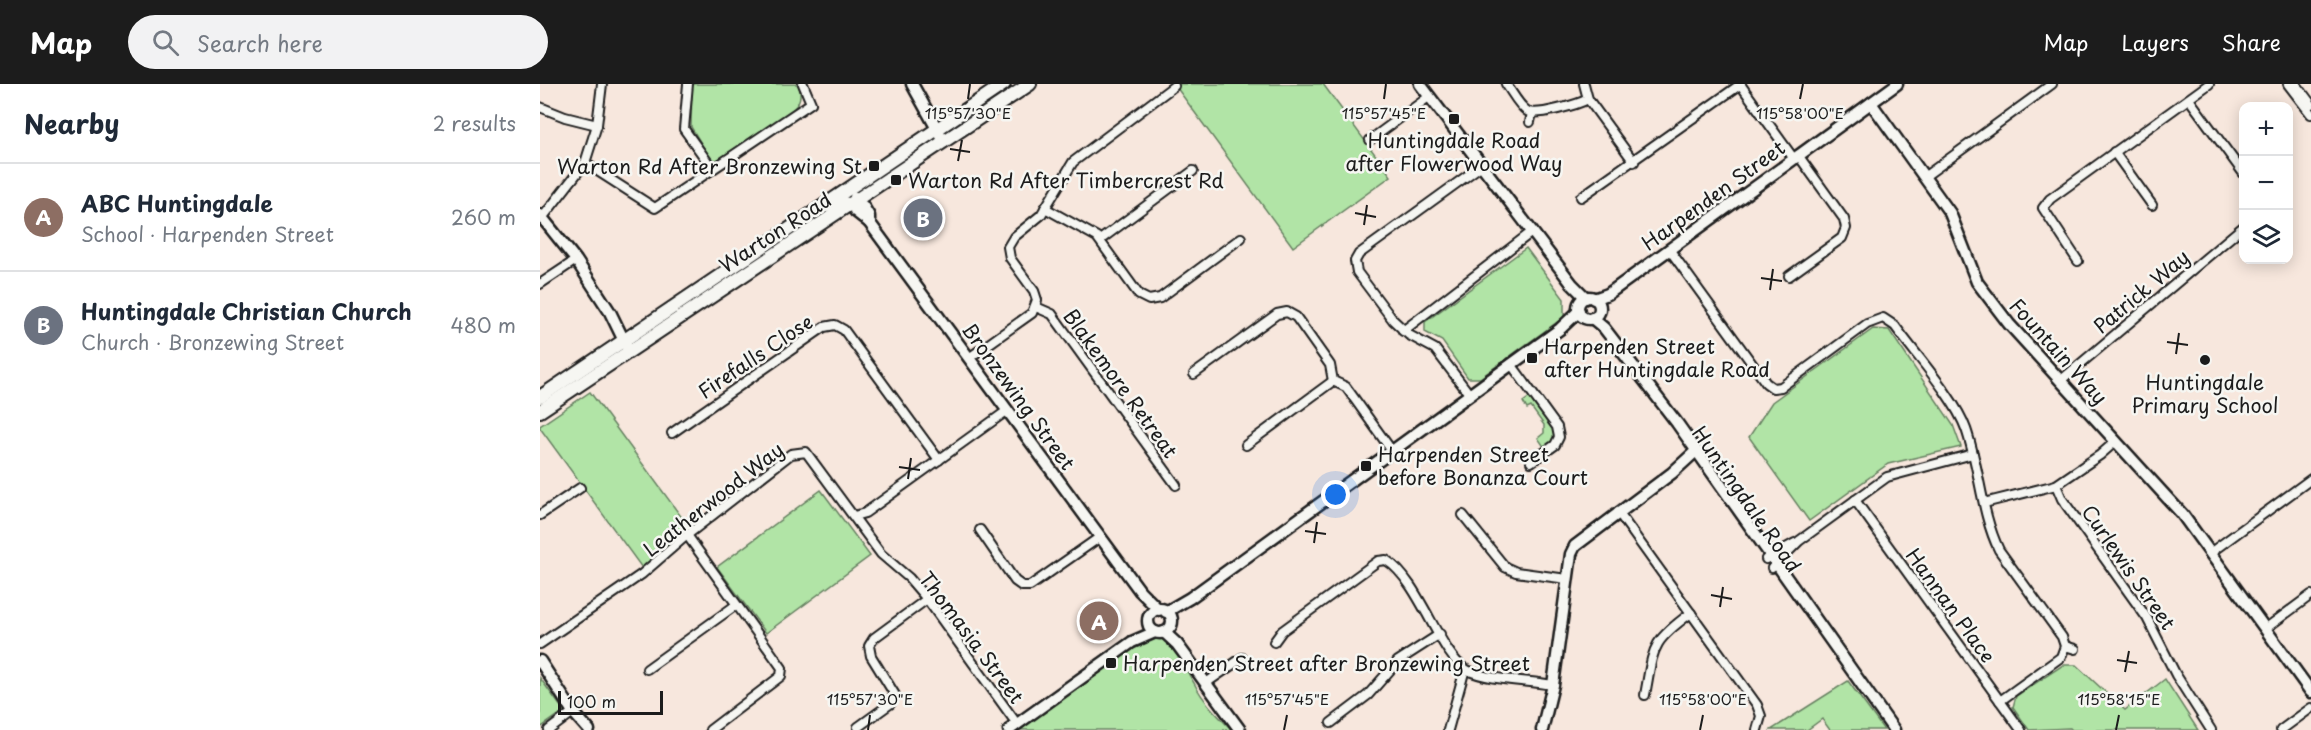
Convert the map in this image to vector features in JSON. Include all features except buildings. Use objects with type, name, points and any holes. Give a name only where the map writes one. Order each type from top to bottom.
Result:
[{"type":"main road","name":"Warton Road","points":[[540,411],[818,211],[1004,84]]},
{"type":"main road","name":"Warton Road","points":[[540,397],[632,343],[855,203],[1029,84]]},
{"type":"street","points":[[602,84],[597,125],[585,163],[542,216],[576,260],[632,343]]},
{"type":"street","points":[[688,84],[684,129],[712,168]]},
{"type":"street","points":[[585,163],[655,208],[811,103],[803,84]]},
{"type":"street","points":[[912,84],[949,137]]},
{"type":"street","points":[[1420,84],[1572,284],[1590,298],[1594,315]]},
{"type":"street","points":[[1506,84],[1524,109],[1532,113],[1576,104],[1588,99]]},
{"type":"street","points":[[1584,84],[1588,99],[1634,162]]},
{"type":"street","points":[[1581,197],[1634,162],[1741,84],[1850,229],[1842,238],[1789,276]]},
{"type":"street","name":"Harpenden Street","points":[[1594,315],[1608,294],[1897,84]]},
{"type":"street","points":[[1924,177],[2052,84]]},
{"type":"street","points":[[2078,261],[2043,208],[2050,199],[2209,84]]},
{"type":"street","points":[[2288,84],[2311,114]]},
{"type":"street","points":[[2296,84],[2311,104]]},
{"type":"street","points":[[969,358],[1032,313],[1036,307],[1034,291],[1010,258],[1008,247],[1014,237],[1034,222],[1072,162],[1174,86]]},
{"type":"street","points":[[1370,140],[1430,96]]},
{"type":"street","points":[[2189,99],[2239,167]]},
{"type":"street","name":"Fountain Way","points":[[1871,103],[1950,213],[1977,282],[2009,324],[2182,514],[2311,692]]},
{"type":"street","points":[[540,107],[565,117],[597,125]]},
{"type":"street","points":[[1530,122],[1532,113]]},
{"type":"street","points":[[2114,152],[2152,206]]},
{"type":"street","points":[[1470,394],[1435,349],[1403,331],[1357,272],[1355,261],[1359,254],[1482,165]]},
{"type":"street","points":[[1100,240],[1193,171]]},
{"type":"street","points":[[818,211],[843,202],[855,203],[855,190],[860,183]]},
{"type":"street","name":"Bronzewing Street","points":[[855,203],[857,214],[869,222],[1164,622],[1176,644],[1240,730]]},
{"type":"street","points":[[1045,207],[1100,240],[1139,295],[1149,300],[1160,298],[1241,238]]},
{"type":"street","name":"Patrick Way","points":[[2060,381],[2239,230]]},
{"type":"street","points":[[1403,331],[1533,231]]},
{"type":"street","points":[[1669,249],[1766,383],[1773,388],[1781,387],[1867,324],[1884,315],[1895,326],[1959,414],[1972,454],[1992,536],[1999,550],[2062,637],[2065,646],[2061,657],[2000,700]]},
{"type":"street","points":[[1346,258],[1355,261]]},
{"type":"street","points":[[540,284],[576,260]]},
{"type":"street","points":[[1572,284],[1578,309]]},
{"type":"street","name":"Harpenden Street","points":[[1590,298],[1608,294]]},
{"type":"street","points":[[1013,727],[1132,642],[1164,622],[1190,598],[1560,329],[1590,298]]},
{"type":"street","name":"Blakemore Retreat","points":[[1036,307],[1052,315],[1176,485]]},
{"type":"street","points":[[1578,309],[1594,315]]},
{"type":"street","points":[[1194,374],[1277,314],[1287,312],[1296,317],[1330,365],[1334,381],[1346,387],[1392,451]]},
{"type":"street","points":[[1560,329],[1594,315]]},
{"type":"street","name":"Huntingdale Road","points":[[1594,315],[1669,415],[1696,456],[1894,730]]},
{"type":"street","name":"Firefalls Close","points":[[672,433],[824,327],[835,325],[844,330],[939,460]]},
{"type":"street","points":[[1511,364],[1557,427],[1559,437],[1555,445],[1531,462]]},
{"type":"street","points":[[1246,445],[1334,381]]},
{"type":"street","points":[[854,516],[865,513],[1008,410]]},
{"type":"street","points":[[1984,502],[2056,485],[2100,455],[2116,441]]},
{"type":"street","name":"Leatherwood Way","points":[[540,644],[642,574],[687,535],[791,454],[806,452],[854,516]]},
{"type":"street","points":[[1772,561],[1855,500],[1898,472],[1972,454]]},
{"type":"street","points":[[1542,730],[1553,685],[1567,579],[1575,546],[1696,456]]},
{"type":"street","points":[[2210,553],[2311,479]]},
{"type":"street","name":"Curlewis Street","points":[[2056,485],[2062,500],[2147,618],[2186,693],[2211,730]]},
{"type":"street","points":[[540,515],[580,488]]},
{"type":"street","name":"Hannan Place","points":[[1855,500],[2021,730]]},
{"type":"street","points":[[1618,512],[1757,705],[1761,716],[1757,730]]},
{"type":"street","points":[[1463,514],[1505,567],[1516,572],[1567,579]]},
{"type":"street","name":"Thomasia Street","points":[[854,516],[881,554],[909,578],[927,599],[1013,727]]},
{"type":"street","points":[[980,530],[1015,581],[1022,586],[1036,584],[1100,537]]},
{"type":"street","points":[[687,535],[782,668],[782,676],[710,730]]},
{"type":"street","points":[[1274,642],[1282,631],[1378,561],[1386,560],[1394,565],[1421,602],[1465,669],[1478,674],[1553,685]]},
{"type":"street","name":"Bronzewing Street","points":[[1140,591],[1149,620]]},
{"type":"street","points":[[2265,629],[2311,595]]},
{"type":"street","points":[[858,727],[890,704],[895,695],[892,686],[871,656],[868,646],[874,638],[927,599]]},
{"type":"street","points":[[647,669],[736,604]]},
{"type":"street","points":[[1645,695],[1657,641],[1691,613]]},
{"type":"street","points":[[1149,620],[1164,622]]},
{"type":"street","points":[[1149,620],[1164,622]]},
{"type":"street","points":[[1132,642],[1149,620]]},
{"type":"street","points":[[1331,723],[1368,695],[1398,661],[1440,634]]},
{"type":"street","points":[[2065,646],[2075,649]]},
{"type":"street","points":[[1206,683],[1242,658]]},
{"type":"street","points":[[540,661],[573,712],[589,730]]},
{"type":"street","points":[[1448,730],[1465,669]]},
{"type":"street","points":[[2281,730],[2311,708]]},
{"type":"street","points":[[549,730],[573,712]]},
{"type":"green space","points":[[692,84],[798,84],[800,98],[789,113],[716,161],[710,158],[691,127]]},
{"type":"green space","points":[[1174,84],[1323,84],[1391,176],[1293,247]]},
{"type":"green space","points":[[1526,248],[1564,299],[1564,317],[1480,378],[1468,378],[1442,341],[1425,332],[1425,322]]},
{"type":"green space","points":[[1873,329],[1889,330],[1953,425],[1961,447],[1888,464],[1809,521],[1749,437],[1772,402]]},
{"type":"green space","points":[[590,392],[688,526],[642,568],[540,428]]},
{"type":"green space","points":[[1530,397],[1554,430],[1556,437],[1545,448],[1538,438],[1544,433],[1544,425],[1531,407],[1527,409],[1523,402]]},
{"type":"green space","points":[[821,490],[870,556],[766,633],[717,567]]},
{"type":"green space","points":[[1158,636],[1174,651],[1202,696],[1232,730],[1019,730],[1145,641]]},
{"type":"green space","points":[[2063,665],[2076,665],[2125,710],[2165,679],[2198,730],[2072,730],[2070,728],[2029,730],[2013,707],[2016,696]]},
{"type":"green space","points":[[540,678],[564,711],[540,728]]},
{"type":"green space","points":[[1848,681],[1884,730],[1830,730],[1822,719],[1807,730],[1771,730]]},
{"type":"place","name":"Huntingdale Road after Flowerwood Way","points":[[1454,119]]},
{"type":"place","name":"Warton Rd After Bronzewing St","points":[[874,166]]},
{"type":"place","name":"Warton Rd After Timbercrest Rd","points":[[896,180]]},
{"type":"place","name":"Huntingdale Christian Church","points":[[923,218]]},
{"type":"place","name":"Harpenden Street after Huntingdale Road","points":[[1532,358]]},
{"type":"place","name":"Huntingdale Primary School","points":[[2205,360]]},
{"type":"place","name":"Harpenden Street before Bonanza Court","points":[[1366,466]]},
{"type":"place","name":"ABC Huntingdale","points":[[1099,621]]},
{"type":"place","name":"Harpenden Street after Bronzewing Street","points":[[1111,663]]}]
